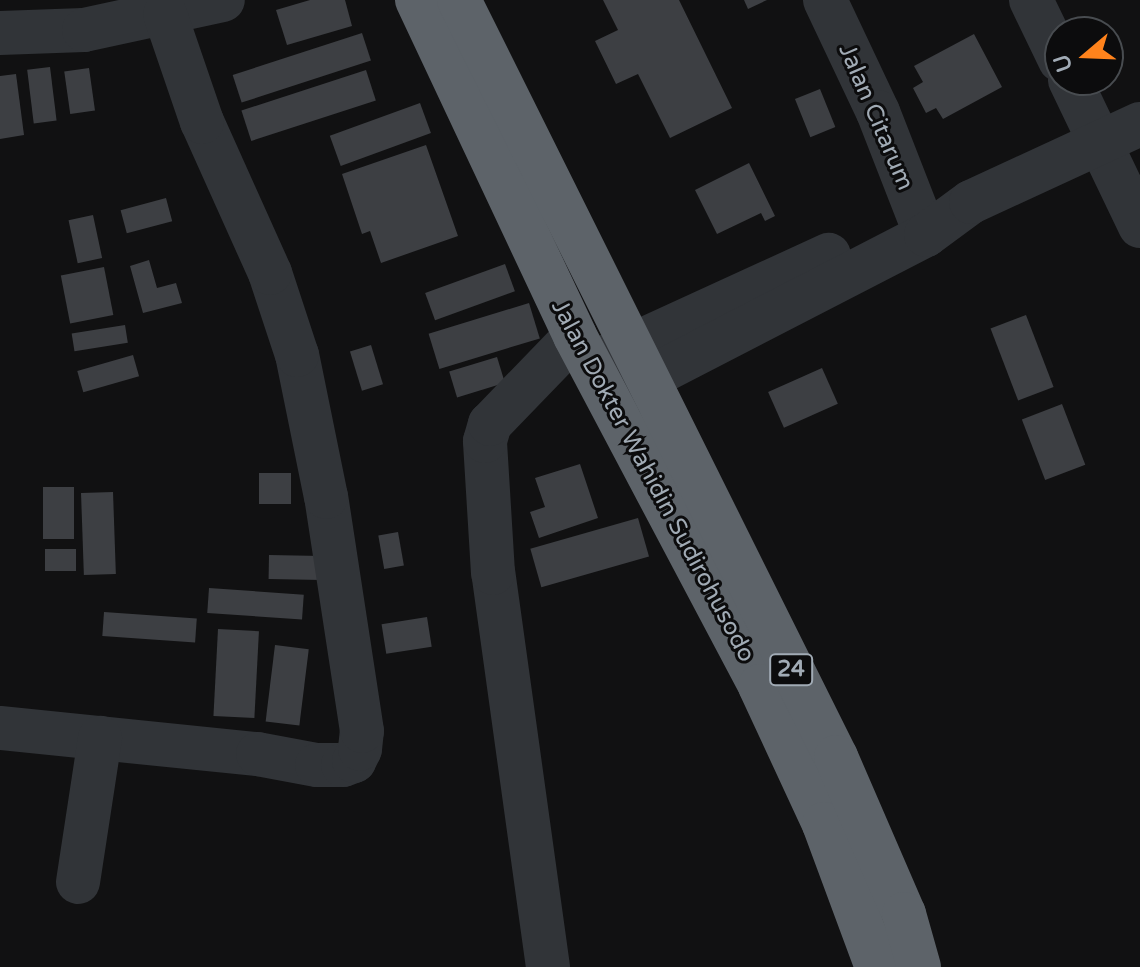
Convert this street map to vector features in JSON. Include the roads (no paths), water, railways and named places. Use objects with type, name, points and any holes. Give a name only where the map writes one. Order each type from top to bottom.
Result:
[{"type":"highway","name":"Jalan Dokter Wahidin Sudirohusodo","points":[[417,0],[591,366],[760,686],[830,838],[877,967]]},
{"type":"highway","name":"Jalan Dokter Wahidin Sudirohusodo","points":[[459,0],[641,360],[836,757],[904,914],[919,967]]},
{"type":"street","points":[[0,33],[84,30],[223,0]]},
{"type":"street","name":"Jalan Citarum","points":[[825,0],[931,220]]},
{"type":"street","points":[[1031,0],[1044,27]]},
{"type":"street","points":[[0,728],[343,765],[354,761],[362,731],[321,471],[297,355],[270,273],[202,122],[165,14]]},
{"type":"street","points":[[1078,96],[1140,226]]},
{"type":"street","points":[[548,967],[493,573],[485,441],[490,424],[591,366],[641,360],[931,220],[1140,124]]},
{"type":"street","points":[[78,882],[100,738]]}]
